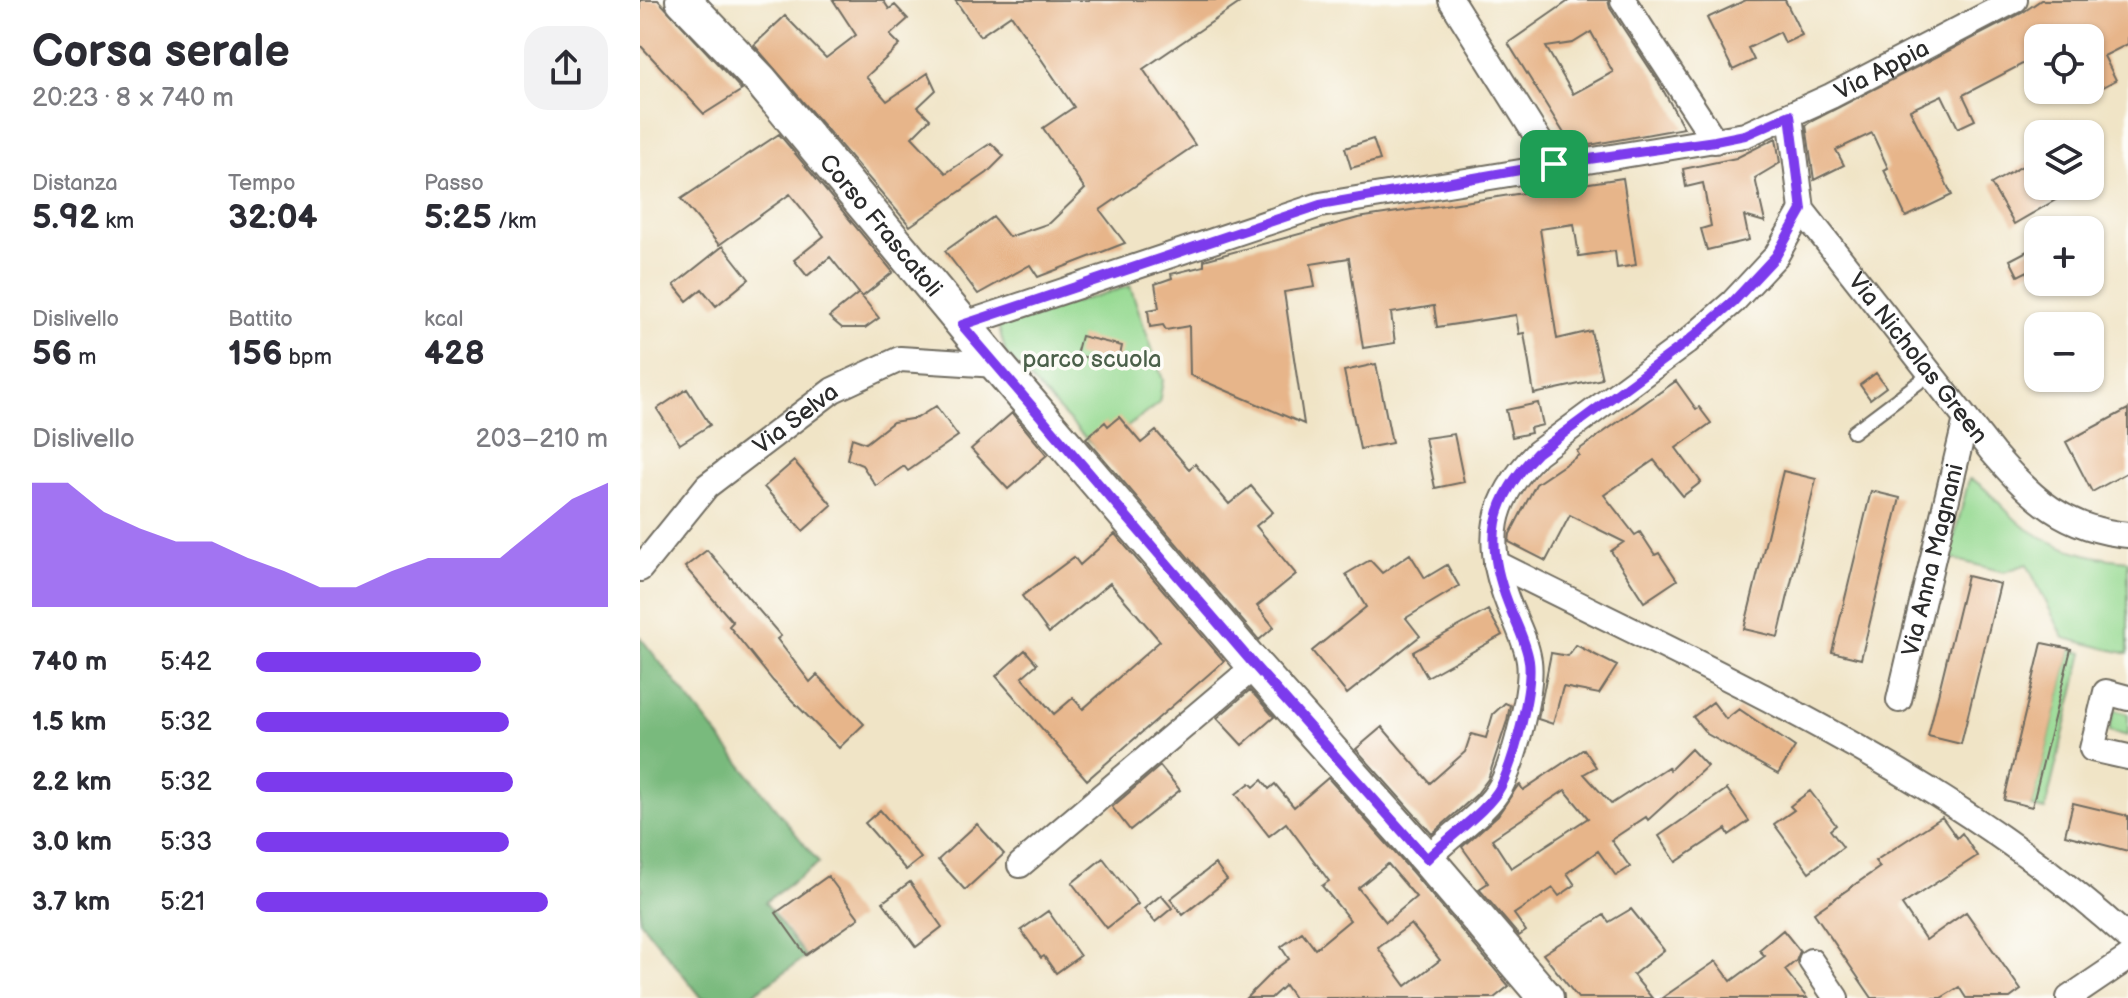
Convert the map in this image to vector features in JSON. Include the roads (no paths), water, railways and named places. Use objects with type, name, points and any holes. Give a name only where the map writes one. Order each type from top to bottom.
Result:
[{"type":"street","name":"Corso Frascatoli","points":[[683,0],[761,81],[962,325],[1546,998]]},
{"type":"street","points":[[1451,0],[1554,164]]},
{"type":"street","points":[[1623,0],[1715,141]]},
{"type":"street","name":"Via Appia","points":[[962,325],[1320,205],[1554,164],[1745,135],[2015,0]]},
{"type":"street","points":[[1427,859],[1491,801],[1500,789],[1528,691],[1529,662],[1496,563],[1492,535],[1495,515],[1503,497],[1523,466],[1537,453],[1687,342],[1733,302],[1776,256],[1802,210],[1790,115]]},
{"type":"street","name":"Via Nicholas Green","points":[[1802,210],[2023,488],[2058,515],[2099,532],[2128,535]]},
{"type":"street","name":"Via Selva","points":[[640,569],[707,486],[833,390],[900,359],[1000,369]]},
{"type":"street","name":"Via Anna Magnani","points":[[1899,700],[1966,419]]},
{"type":"street","points":[[1496,563],[1771,702],[1917,784],[2047,869],[2128,938]]},
{"type":"street","points":[[1020,865],[1255,666]]},
{"type":"street","points":[[2128,698],[2106,692],[2092,749],[2128,757]]},
{"type":"street","points":[[2069,998],[2128,958]]},
{"type":"street","points":[[1811,961],[1836,998]]},
{"type":"lane","points":[[1853,432],[1930,374]]},
{"type":"park label","name":"parco scuola","points":[[1092,359]]}]
